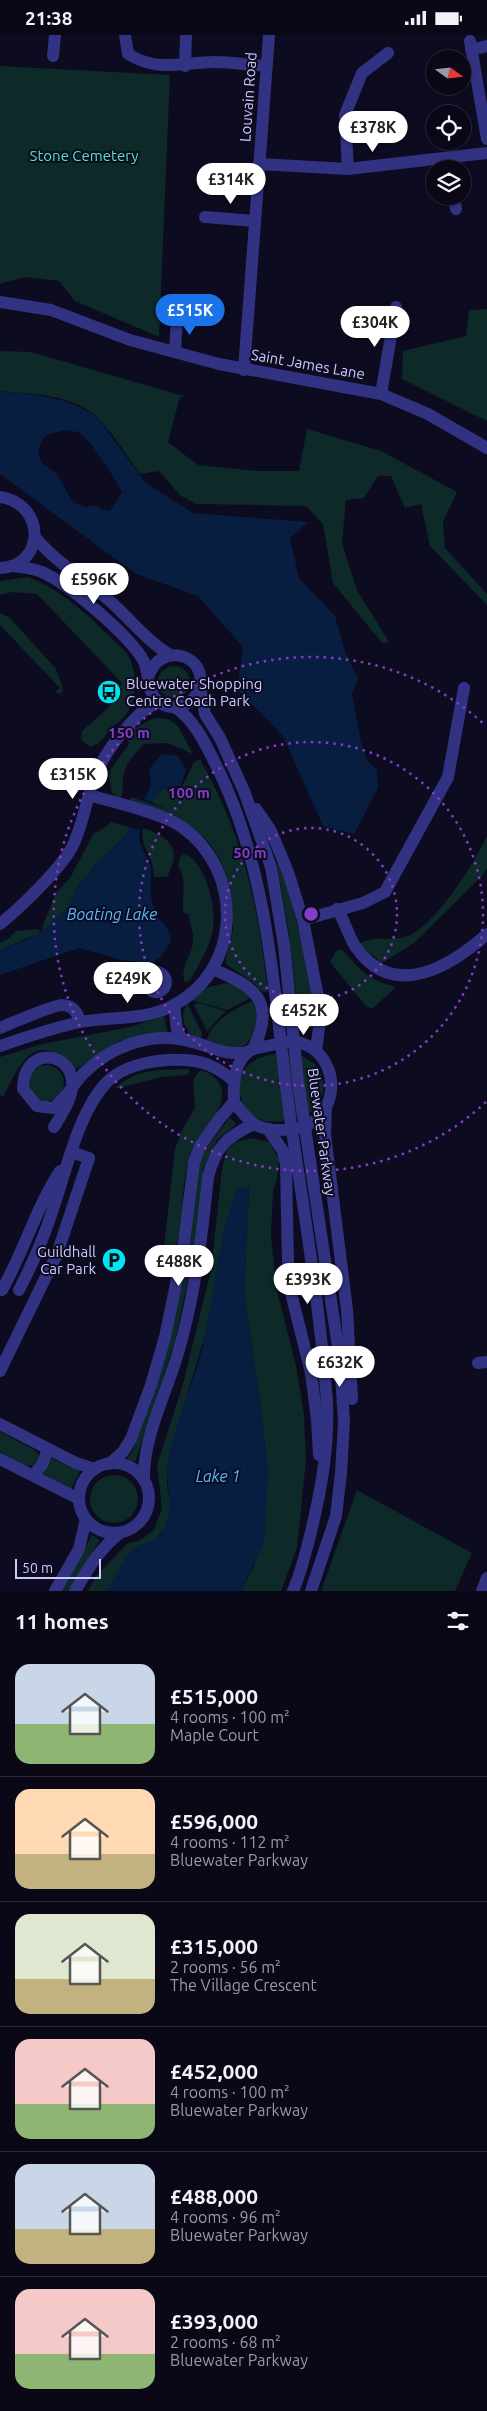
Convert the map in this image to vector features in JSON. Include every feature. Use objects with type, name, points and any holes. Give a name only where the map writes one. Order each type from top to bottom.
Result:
[{"type":"street","points":[[53,56],[55,35]]},
{"type":"street","points":[[125,35],[128,55],[143,64],[184,66],[217,62],[266,66]]},
{"type":"street","points":[[184,66],[186,35]]},
{"type":"street","name":"Louvain Road","points":[[244,370],[269,35]]},
{"type":"street","points":[[487,46],[470,45],[487,139]]},
{"type":"street","points":[[348,169],[345,115],[362,73],[388,53]]},
{"type":"street","points":[[461,160],[487,153]]},
{"type":"street","points":[[259,164],[348,169],[426,164]]},
{"type":"street","points":[[205,217],[254,221]]},
{"type":"street","name":"Saint James Lane","points":[[0,302],[51,310],[126,339],[244,370],[381,394],[428,413],[487,448]]},
{"type":"street","points":[[381,394],[396,307]]},
{"type":"street","points":[[175,353],[177,318]]},
{"type":"street","points":[[0,497],[10,499],[26,508],[34,525],[35,537],[28,554],[6,567]]},
{"type":"street","points":[[6,567],[40,571],[70,590],[129,642],[143,660],[149,675],[150,690],[159,702],[174,707],[190,702],[200,687],[200,676],[196,665],[182,656],[170,655],[152,642],[96,589],[52,556],[35,537]]},
{"type":"street","points":[[149,675],[154,664],[170,655]]},
{"type":"street","name":"Bluewater Parkway","points":[[200,687],[205,714],[220,738],[244,791],[271,867],[284,945],[298,1081],[343,1392],[343,1453],[336,1516],[311,1591]]},
{"type":"street","points":[[302,920],[363,903],[385,892],[448,777],[464,688]]},
{"type":"street","points":[[0,923],[64,860],[75,840],[100,765],[117,739],[140,714],[159,702]]},
{"type":"street","name":"Bluewater Parkway","points":[[174,707],[189,720],[202,739],[237,812],[257,878],[271,957],[327,1396],[326,1448],[320,1493],[299,1576],[293,1591]]},
{"type":"street","points":[[244,791],[271,831],[288,872],[302,920],[321,1012],[316,1051]]},
{"type":"street","points":[[0,1046],[80,1022],[138,1017],[168,1008],[200,986],[212,969],[225,937],[228,914],[222,879],[209,855],[193,836],[172,821],[89,795]]},
{"type":"street","points":[[337,909],[361,954],[382,970],[400,975],[417,975],[436,969],[460,956],[487,934]]},
{"type":"street","points":[[55,1591],[79,1549],[86,1519],[79,1499],[86,1477],[95,1469],[109,1463],[123,1452],[131,1439],[163,1345],[176,1288],[194,1163],[200,1147],[220,1118],[234,1102],[234,1081],[240,1061],[250,1051],[264,1021],[262,1005],[258,996],[245,984],[212,969]]},
{"type":"street","points":[[155,991],[168,1008],[182,1039]]},
{"type":"street","points":[[0,1028],[60,1005],[73,1009],[78,1013],[80,1022]]},
{"type":"street","points":[[54,1127],[68,1101],[73,1081],[66,1066],[50,1058],[41,1057],[34,1059],[27,1067],[23,1077],[22,1089],[37,1106],[53,1108],[66,1098],[85,1072],[110,1053],[146,1040],[182,1039],[228,1054],[292,1041],[316,1051],[326,1062],[331,1075],[332,1090],[326,1108],[325,1135],[347,1310],[352,1398],[350,1434],[336,1516]]},
{"type":"street","points":[[19,1290],[45,1234],[90,1107],[100,1090],[109,1080],[120,1073],[153,1061],[182,1060],[210,1064],[234,1081]]},
{"type":"street","points":[[234,1102],[254,1124],[268,1129],[282,1130],[308,1124],[320,1116],[326,1108]]},
{"type":"street","points":[[74,1591],[106,1543],[139,1522],[146,1513],[149,1502],[144,1480],[146,1447],[178,1352],[190,1307],[208,1177],[213,1160],[222,1144],[235,1133],[254,1124]]},
{"type":"street","points":[[268,1129],[283,1151],[286,1165],[288,1262],[292,1293],[313,1391],[317,1420],[320,1493]]},
{"type":"street","points":[[0,1371],[52,1267],[63,1220],[89,1158],[72,1157]]},
{"type":"street","points":[[2,1290],[12,1272],[41,1205],[72,1157]]},
{"type":"street","points":[[0,1424],[48,1449],[95,1469]]},
{"type":"street","points":[[34,1475],[42,1465],[48,1449]]},
{"type":"street","points":[[0,1459],[79,1499]]},
{"type":"street","points":[[109,1463],[129,1467],[144,1480]]},
{"type":"street","points":[[86,1519],[101,1530],[120,1533]]},
{"type":"street","points":[[482,1591],[487,1578]]},
{"type":"green space","name":"Stone Cemetery","points":[[0,66],[170,75],[159,337],[75,301],[59,281],[24,277],[0,284]]},
{"type":"green space","points":[[487,309],[487,421],[402,379],[403,351],[466,336],[469,310]]},
{"type":"green space","points":[[0,351],[31,352],[187,397],[180,397],[168,442],[198,465],[256,471],[299,471],[307,429],[381,451],[457,492],[443,522],[445,548],[487,594],[487,605],[430,546],[421,504],[405,508],[391,476],[378,476],[364,498],[346,500],[342,543],[357,590],[389,642],[382,643],[333,583],[323,524],[306,506],[196,504],[180,495],[159,471],[140,474],[99,419],[78,404],[52,397],[0,391]]},
{"type":"green space","points":[[28,577],[43,583],[69,600],[127,653],[131,662],[135,682],[133,701],[123,718],[96,745],[90,747],[81,739],[82,731],[107,709],[122,683],[37,594],[12,592],[0,595],[0,581]]},
{"type":"green space","points":[[0,613],[9,617],[56,669],[63,689],[61,694],[55,692],[60,688],[0,625]]},
{"type":"green space","points":[[174,666],[180,667],[185,671],[189,676],[189,688],[185,693],[180,697],[174,698],[168,697],[163,693],[159,688],[158,682],[159,676],[163,671],[168,667]]},
{"type":"green space","points":[[156,718],[168,719],[178,726],[193,754],[167,743],[144,744],[125,769],[120,799],[112,793],[109,776],[111,769],[129,744],[127,737],[130,733],[140,725]]},
{"type":"green space","points":[[200,759],[228,817],[247,872],[254,900],[268,992],[261,991],[255,984],[226,964],[233,931],[232,898],[224,870],[210,844],[200,834],[182,822],[129,801],[131,797],[170,810],[151,802],[163,788],[176,789],[183,785],[194,762]]},
{"type":"green space","points":[[111,822],[130,827],[128,833],[100,861],[96,862],[89,875],[79,883],[70,905],[43,932],[42,927],[56,893],[70,878],[94,833],[103,829]]},
{"type":"green space","points":[[143,828],[160,835],[171,845],[174,858],[167,877],[154,877],[154,870],[143,841]]},
{"type":"green space","points":[[487,836],[487,868],[482,876],[414,943],[382,963],[359,944],[371,939],[404,937],[421,928],[432,918],[454,891]]},
{"type":"green space","points":[[184,854],[192,859],[205,877],[212,901],[213,913],[212,934],[208,946],[190,980],[185,982],[183,973],[193,940],[189,915],[183,912],[183,882],[178,866],[180,857]]},
{"type":"green space","points":[[277,864],[281,865],[309,967],[314,1027],[300,1031],[288,928]]},
{"type":"green space","points":[[39,929],[40,933],[0,950],[0,943],[16,931]]},
{"type":"green space","points":[[341,949],[370,977],[396,987],[372,1009],[365,1005],[330,962],[336,951]]},
{"type":"green space","points":[[225,983],[239,986],[251,998],[227,1010],[191,1000],[205,988]]},
{"type":"green space","points":[[254,1000],[259,1015],[254,1035],[245,1045],[234,1050],[206,1042],[213,1027],[219,1021],[232,1011]]},
{"type":"green space","points":[[187,1003],[202,1033],[201,1040],[187,1030],[183,1020],[184,1009]]},
{"type":"green space","points":[[199,1003],[226,1011],[207,1031],[194,1005]]},
{"type":"green space","points":[[164,1016],[168,1034],[119,1041],[75,1070],[50,1051],[40,1050],[24,1061],[3,1097],[0,1095],[0,1057],[42,1044],[130,1027]]},
{"type":"green space","points":[[287,1052],[308,1059],[319,1069],[323,1083],[322,1097],[313,1110],[300,1118],[272,1122],[264,1121],[249,1112],[244,1104],[241,1096],[241,1078],[245,1070],[255,1060],[268,1055]]},
{"type":"green space","points":[[46,1065],[53,1066],[59,1070],[63,1076],[63,1090],[59,1096],[53,1100],[46,1101],[39,1100],[33,1096],[29,1090],[28,1083],[29,1076],[33,1070],[39,1066]]},
{"type":"green space","points":[[189,1069],[188,1075],[163,1077],[114,1089],[131,1077],[149,1071]]},
{"type":"green space","points":[[200,1070],[212,1075],[218,1081],[222,1089],[221,1101],[215,1116],[195,1144],[188,1162],[177,1243],[170,1251],[161,1253],[155,1245],[164,1246],[175,1149],[183,1128],[195,1108],[193,1080]]},
{"type":"green space","points":[[230,1117],[236,1124],[217,1140],[204,1167],[194,1252],[175,1341],[135,1462],[127,1459],[133,1450],[147,1414],[168,1345],[183,1276],[199,1166],[205,1150]]},
{"type":"green space","points":[[252,1138],[269,1142],[279,1159],[277,1180],[273,1191],[271,1235],[276,1287],[296,1366],[304,1414],[306,1461],[297,1548],[281,1591],[241,1591],[255,1564],[268,1473],[244,1291],[249,1187],[169,1456],[167,1482],[171,1510],[165,1527],[153,1543],[135,1548],[124,1562],[107,1591],[88,1591],[96,1576],[127,1544],[140,1540],[154,1530],[162,1508],[157,1465],[183,1384],[211,1270],[222,1169],[227,1150],[236,1142]]},
{"type":"green space","points":[[0,1432],[35,1450],[38,1454],[38,1460],[34,1465],[27,1466],[0,1452]]},
{"type":"green space","points":[[51,1458],[80,1471],[71,1489],[42,1473]]},
{"type":"green space","points":[[109,1475],[119,1475],[128,1479],[134,1485],[138,1499],[134,1513],[128,1519],[119,1523],[109,1523],[100,1519],[94,1513],[90,1504],[90,1494],[94,1485],[100,1479]]},
{"type":"green space","points":[[357,1490],[472,1553],[455,1591],[321,1591]]},
{"type":"green space","points":[[92,1535],[100,1540],[68,1591],[62,1591]]},
{"type":"water","points":[[0,391],[39,395],[75,405],[98,418],[145,482],[193,513],[308,522],[290,538],[299,578],[335,616],[346,655],[358,678],[352,694],[361,742],[367,761],[377,769],[378,788],[354,834],[323,826],[283,736],[237,689],[243,647],[198,596],[136,574],[0,474]],"holes":[[[66,430],[78,432],[89,442],[122,492],[110,511],[101,509],[97,505],[87,507],[73,503],[57,474],[42,463],[39,456],[39,447],[46,435]]]},
{"type":"water","points":[[162,754],[178,756],[186,769],[181,786],[163,788],[151,802],[144,800],[151,786],[149,769]]},
{"type":"water","name":"Boating Lake","points":[[130,827],[140,830],[139,841],[151,867],[151,899],[159,919],[167,928],[171,940],[161,957],[151,963],[122,960],[79,948],[0,975],[0,950],[28,939],[48,928],[54,919],[70,905],[79,883],[89,875],[96,862],[100,861],[121,840]]},
{"type":"water","name":"Lake 1","points":[[249,1186],[244,1291],[268,1473],[264,1543],[241,1591],[107,1591],[130,1553],[138,1546],[154,1541],[165,1526],[170,1499],[167,1472],[169,1454],[203,1345],[225,1227],[237,1189]]},
{"type":"place","name":"Bluewater Shopping Centre Coach Park","points":[[109,692]]},
{"type":"place","name":"Guildhall Car Park","points":[[114,1260]]}]
